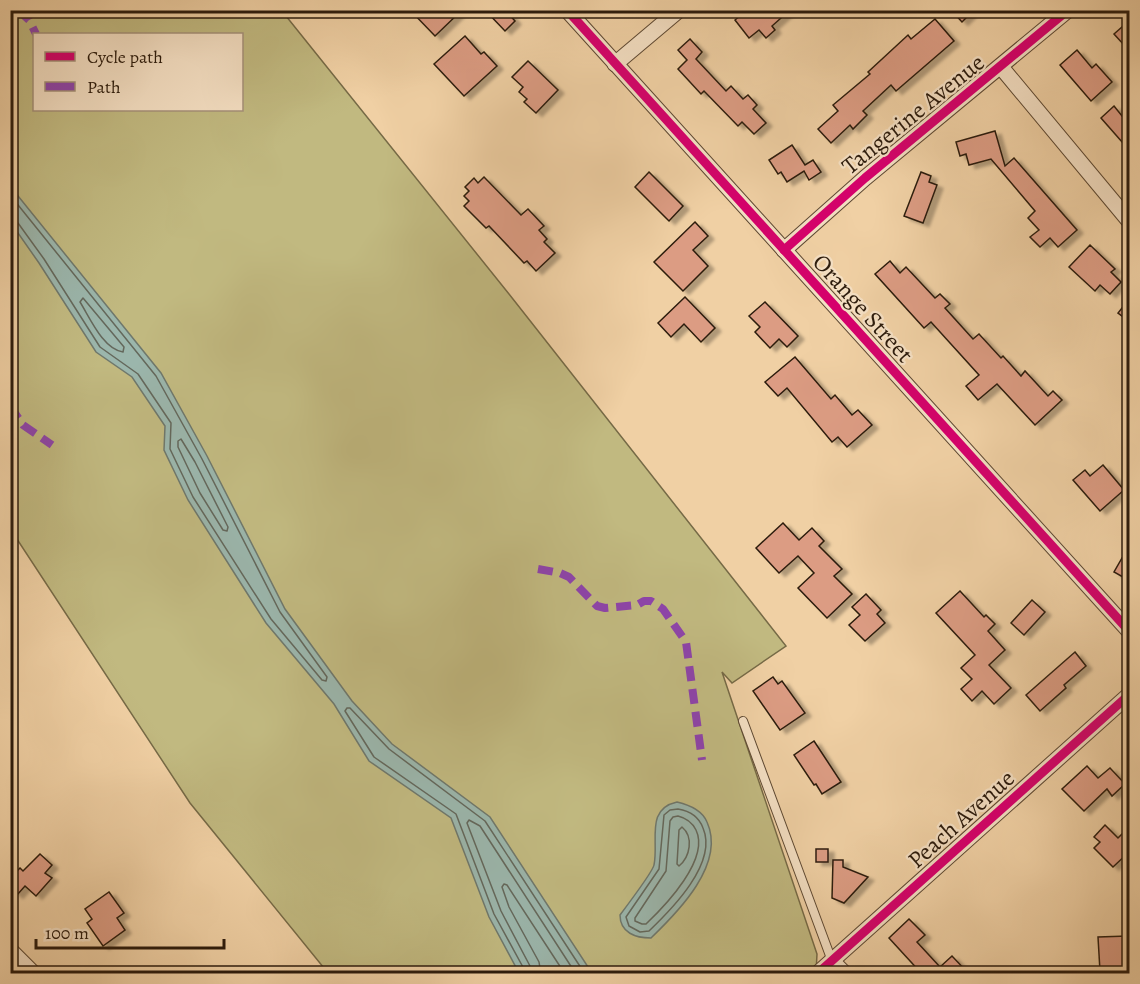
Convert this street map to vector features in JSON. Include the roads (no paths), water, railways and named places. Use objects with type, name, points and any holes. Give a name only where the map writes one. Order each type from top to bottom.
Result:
[{"type":"street","name":"Orange Street","points":[[567,10],[1130,632]]},
{"type":"street","points":[[615,64],[679,10]]},
{"type":"street","name":"Tangerine Avenue","points":[[784,250],[865,178],[1068,10]]},
{"type":"street","points":[[1001,67],[1130,222]]},
{"type":"street","name":"Peach Avenue","points":[[817,974],[1130,694]]},
{"type":"street","points":[[10,950],[34,974]]},
{"type":"street","points":[[832,961],[845,974]]},
{"type":"lane","points":[[743,722],[832,961]]},
{"type":"water","points":[[10,186],[161,373],[207,456],[285,609],[352,701],[392,744],[490,817],[592,973],[520,974],[489,917],[451,818],[369,761],[334,704],[266,623],[188,500],[164,450],[165,426],[132,377],[96,352],[11,223]]},
{"type":"water","points":[[677,802],[695,809],[705,818],[711,838],[710,854],[705,870],[686,901],[651,938],[640,937],[626,930],[620,915],[654,865],[655,827],[661,811]]}]
